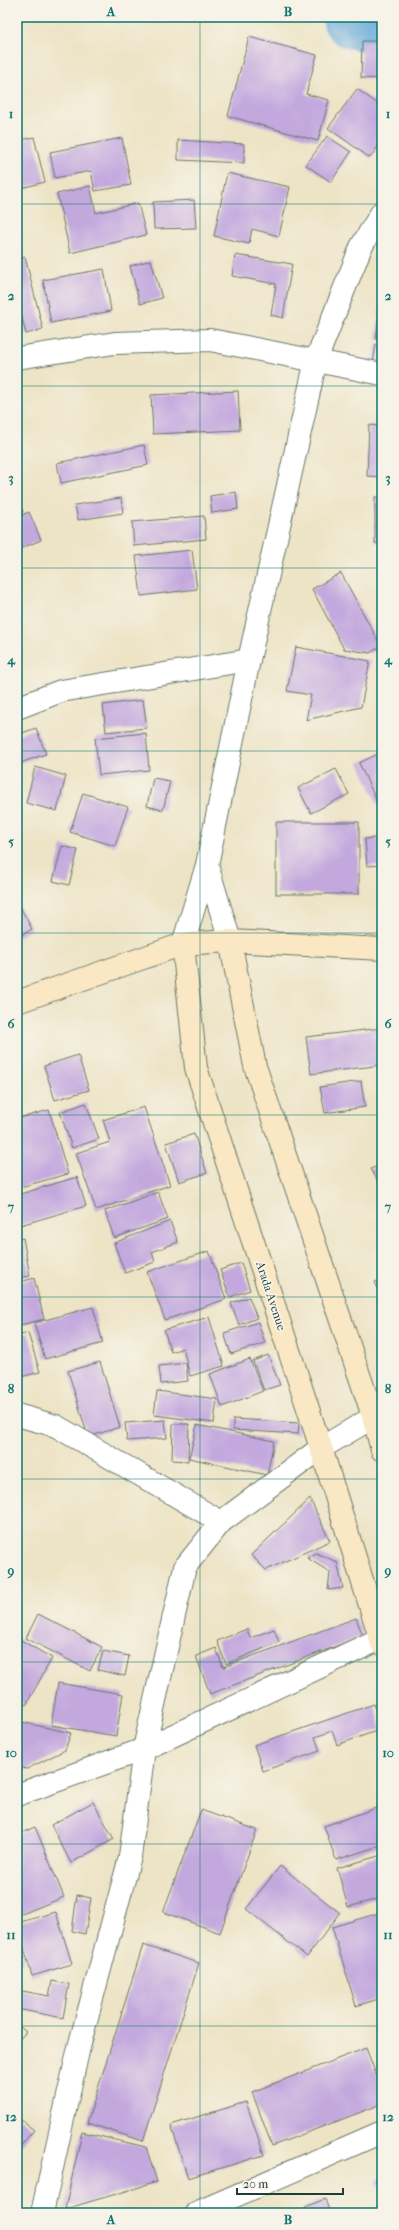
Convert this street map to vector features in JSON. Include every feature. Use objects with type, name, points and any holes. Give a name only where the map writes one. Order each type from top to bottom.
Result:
[{"type":"main road","points":[[230,942],[256,1066],[377,1414],[382,1450]]},
{"type":"main road","points":[[17,1002],[183,944],[230,942],[382,949]]},
{"type":"main road","name":"Arada Avenue","points":[[183,944],[196,1068],[321,1448],[381,1640]]},
{"type":"street","points":[[183,944],[207,865],[249,660],[316,360],[361,248],[382,212]]},
{"type":"street","points":[[17,358],[115,343],[210,340],[382,374]]},
{"type":"street","points":[[17,708],[61,691],[249,660]]},
{"type":"street","points":[[207,865],[230,942]]},
{"type":"street","points":[[42,2213],[79,2047],[130,1857],[144,1749],[186,1567],[221,1522],[321,1448],[377,1414]]},
{"type":"street","points":[[17,1415],[56,1426],[221,1522]]},
{"type":"street","points":[[17,1795],[144,1749],[381,1640]]},
{"type":"street","points":[[196,2213],[382,2132]]},
{"type":"building","points":[[249,37],[317,55],[306,94],[329,100],[318,141],[228,116]]},
{"type":"building","points":[[362,41],[382,41],[382,79],[361,78]]},
{"type":"building","points":[[357,89],[382,107],[382,141],[370,158],[328,128]]},
{"type":"building","points":[[327,136],[351,152],[331,182],[306,165]]},
{"type":"building","points":[[34,137],[45,182],[17,189],[17,141]]},
{"type":"building","points":[[122,138],[131,185],[95,191],[91,171],[55,178],[50,152]]},
{"type":"building","points":[[178,140],[244,144],[244,163],[178,160]]},
{"type":"building","points":[[227,173],[290,187],[279,236],[252,229],[249,244],[214,236]]},
{"type":"building","points":[[90,186],[96,213],[138,203],[146,235],[70,253],[57,194]]},
{"type":"building","points":[[194,200],[196,228],[154,229],[153,202]]},
{"type":"building","points":[[17,233],[21,246],[17,247]]},
{"type":"building","points":[[235,255],[292,264],[283,318],[271,315],[276,284],[232,276]]},
{"type":"building","points":[[25,257],[43,329],[26,334],[17,297],[17,259]]},
{"type":"building","points":[[151,260],[162,298],[140,304],[130,266]]},
{"type":"building","points":[[104,269],[111,311],[51,323],[43,280]]},
{"type":"building","points":[[382,300],[382,340],[376,339]]},
{"type":"building","points":[[376,344],[382,345],[382,371],[372,370]]},
{"type":"building","points":[[238,391],[240,430],[153,434],[151,395]]},
{"type":"building","points":[[369,425],[382,426],[382,477],[367,476]]},
{"type":"building","points":[[144,445],[148,465],[61,483],[57,463]]},
{"type":"building","points":[[236,492],[238,509],[212,513],[210,496]]},
{"type":"building","points":[[17,497],[23,512],[17,514]]},
{"type":"building","points":[[375,497],[382,497],[382,543],[375,543]]},
{"type":"building","points":[[121,498],[123,513],[78,520],[75,505]]},
{"type":"building","points":[[29,512],[41,540],[17,550],[17,517]]},
{"type":"building","points":[[204,516],[206,539],[134,546],[132,522]]},
{"type":"building","points":[[192,550],[197,589],[141,596],[136,556]]},
{"type":"building","points":[[341,573],[381,646],[370,653],[344,649],[312,589]]},
{"type":"building","points":[[296,647],[370,661],[361,707],[306,720],[311,695],[287,691]]},
{"type":"building","points":[[143,700],[147,728],[106,732],[103,705]]},
{"type":"building","points":[[36,728],[46,754],[17,764],[17,735]]},
{"type":"building","points":[[146,733],[149,770],[99,775],[95,738]]},
{"type":"building","points":[[382,752],[382,813],[359,763]]},
{"type":"building","points":[[35,767],[66,776],[57,811],[26,803]]},
{"type":"building","points":[[336,769],[349,794],[311,813],[298,788]]},
{"type":"building","points":[[153,778],[170,781],[163,810],[147,806]]},
{"type":"building","points":[[83,793],[128,807],[115,846],[70,832]]},
{"type":"building","points":[[276,822],[359,822],[359,894],[276,894]]},
{"type":"building","points":[[382,837],[382,865],[367,866],[365,839]]},
{"type":"building","points":[[62,846],[78,850],[69,885],[53,881]]},
{"type":"building","points":[[17,901],[32,929],[17,938]]},
{"type":"building","points":[[382,1028],[382,1065],[311,1074],[306,1037]]},
{"type":"building","points":[[78,1055],[89,1090],[55,1100],[44,1066]]},
{"type":"building","points":[[361,1081],[365,1107],[325,1113],[320,1087]]},
{"type":"building","points":[[86,1103],[99,1139],[72,1148],[60,1112]]},
{"type":"building","points":[[144,1107],[170,1185],[96,1210],[76,1153],[110,1142],[103,1120]]},
{"type":"building","points":[[49,1110],[68,1174],[17,1188],[17,1119]]},
{"type":"building","points":[[194,1134],[207,1173],[179,1182],[166,1143]]},
{"type":"building","points":[[382,1164],[382,1189],[371,1169]]},
{"type":"building","points":[[77,1177],[86,1206],[17,1226],[17,1195]]},
{"type":"building","points":[[158,1192],[168,1219],[114,1238],[105,1211]]},
{"type":"building","points":[[170,1221],[178,1242],[152,1252],[155,1262],[125,1273],[114,1243]]},
{"type":"building","points":[[23,1238],[30,1276],[17,1278],[17,1240]]},
{"type":"building","points":[[209,1251],[226,1299],[165,1320],[147,1272]]},
{"type":"building","points":[[241,1263],[250,1290],[230,1297],[220,1270]]},
{"type":"building","points":[[34,1278],[44,1319],[17,1326],[17,1283]]},
{"type":"building","points":[[382,1279],[382,1298],[375,1282]]},
{"type":"building","points":[[249,1297],[257,1318],[239,1325],[231,1303]]},
{"type":"building","points":[[93,1307],[103,1343],[45,1359],[34,1323]]},
{"type":"building","points":[[209,1317],[224,1366],[190,1376],[183,1348],[171,1352],[164,1330]]},
{"type":"building","points":[[258,1322],[265,1343],[231,1354],[224,1333]]},
{"type":"building","points":[[28,1333],[40,1372],[17,1378],[17,1336]]},
{"type":"building","points":[[268,1355],[280,1385],[264,1390],[253,1361]]},
{"type":"building","points":[[250,1359],[263,1391],[222,1407],[210,1374]]},
{"type":"building","points":[[100,1362],[120,1427],[88,1437],[68,1371]]},
{"type":"building","points":[[186,1363],[188,1381],[161,1384],[159,1366]]},
{"type":"building","points":[[157,1391],[217,1399],[214,1423],[154,1415]]},
{"type":"building","points":[[233,1419],[299,1423],[298,1434],[233,1430]]},
{"type":"building","points":[[165,1420],[167,1438],[127,1441],[125,1423]]},
{"type":"building","points":[[173,1424],[189,1424],[188,1461],[172,1460]]},
{"type":"building","points":[[197,1425],[274,1441],[267,1475],[189,1458]]},
{"type":"building","points":[[310,1499],[330,1541],[266,1570],[251,1555]]},
{"type":"building","points":[[316,1553],[337,1562],[343,1588],[328,1590],[330,1572],[307,1558]]},
{"type":"building","points":[[38,1614],[102,1647],[90,1671],[26,1638]]},
{"type":"building","points":[[356,1618],[363,1636],[210,1694],[196,1656],[216,1648],[223,1667]]},
{"type":"building","points":[[247,1629],[250,1638],[274,1629],[279,1642],[226,1664],[217,1641]]},
{"type":"building","points":[[17,1638],[52,1658],[26,1705],[17,1700]]},
{"type":"building","points":[[103,1651],[129,1656],[125,1676],[98,1670]]},
{"type":"building","points":[[58,1683],[123,1694],[116,1736],[51,1725]]},
{"type":"building","points":[[374,1704],[382,1729],[337,1745],[332,1731],[315,1737],[320,1751],[263,1771],[254,1745]]},
{"type":"building","points":[[17,1721],[71,1733],[65,1750],[27,1769],[17,1767]]},
{"type":"building","points":[[93,1802],[114,1839],[71,1863],[51,1825]]},
{"type":"building","points":[[382,1806],[382,1845],[336,1860],[324,1826]]},
{"type":"building","points":[[201,1810],[257,1830],[220,1933],[163,1912]]},
{"type":"building","points":[[35,1827],[64,1897],[17,1916],[17,1835]]},
{"type":"building","points":[[382,1855],[382,1898],[348,1907],[337,1868]]},
{"type":"building","points":[[280,1866],[340,1913],[307,1957],[246,1909]]},
{"type":"building","points":[[77,1895],[91,1898],[85,1934],[72,1931]]},
{"type":"building","points":[[56,1912],[72,1964],[32,1976],[17,1923]]},
{"type":"building","points":[[382,1912],[382,1998],[356,2006],[332,1927]]},
{"type":"building","points":[[143,1945],[199,1963],[143,2141],[87,2123]]},
{"type":"building","points":[[17,1951],[25,1958],[17,1967]]},
{"type":"building","points":[[52,1981],[69,1984],[63,2018],[17,2009],[17,1990],[49,1996]]},
{"type":"building","points":[[17,2024],[26,2032],[17,2042]]},
{"type":"building","points":[[366,2048],[382,2090],[382,2104],[272,2146],[252,2092]]},
{"type":"building","points":[[246,2102],[264,2155],[188,2178],[171,2125]]},
{"type":"building","points":[[17,2117],[34,2130],[17,2150]]},
{"type":"building","points":[[82,2132],[146,2147],[157,2182],[65,2209]]},
{"type":"building","points":[[382,2177],[382,2197],[376,2180]]},
{"type":"building","points":[[325,2199],[330,2213],[307,2213],[305,2207]]},
{"type":"waterway","points":[[354,17],[382,23]]}]
